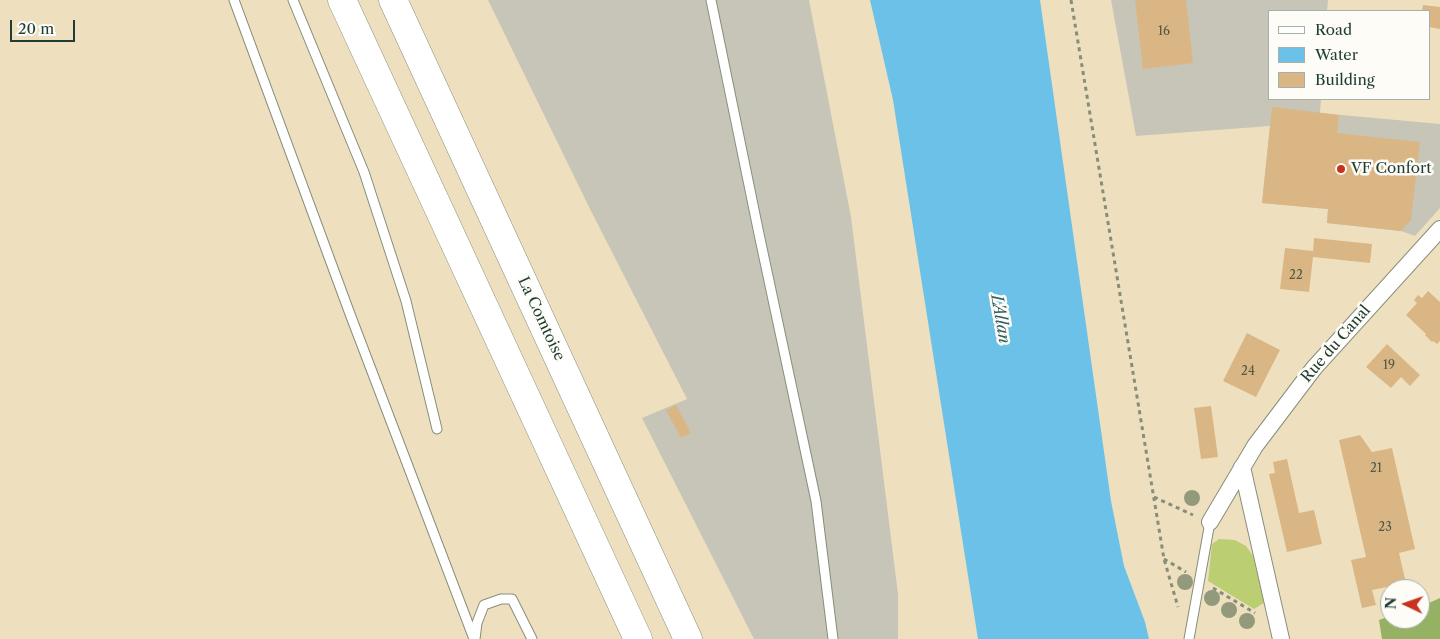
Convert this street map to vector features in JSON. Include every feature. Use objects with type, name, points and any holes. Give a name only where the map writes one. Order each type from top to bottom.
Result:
[{"type":"highway","points":[[342,0],[638,639]]},
{"type":"highway","name":"La Comtoise","points":[[393,0],[688,639]]},
{"type":"street","name":"Rue du Canal","points":[[1210,522],[1255,446],[1314,368],[1440,229]]},
{"type":"street","points":[[1242,467],[1279,633]]},
{"type":"lane","points":[[234,0],[289,144],[350,314],[474,639]]},
{"type":"lane","points":[[293,0],[364,172],[406,300],[437,429]]},
{"type":"lane","points":[[711,0],[816,501],[833,639]]},
{"type":"lane","name":"Rue du Canal","points":[[1189,639],[1210,522]]},
{"type":"lane","points":[[474,639],[477,623],[484,605],[501,599],[512,599],[532,639]]},
{"type":"path","points":[[1071,0],[1164,559],[1180,613]]},
{"type":"path","points":[[1154,497],[1210,522]]},
{"type":"path","points":[[1164,559],[1279,633]]},
{"type":"shaded area","points":[[488,0],[809,0],[851,217],[898,594],[898,639],[754,639],[642,418],[687,399],[589,207]]},
{"type":"shaded area","points":[[1111,0],[1328,0],[1327,10],[1268,10],[1268,100],[1321,100],[1320,113],[1440,124],[1440,208],[1415,236],[1401,231],[1327,223],[1328,209],[1262,203],[1270,126],[1136,136]]},
{"type":"green space","points":[[1219,539],[1235,540],[1246,546],[1253,556],[1264,603],[1254,609],[1208,581],[1212,544]]},
{"type":"green space","points":[[1440,598],[1440,639],[1382,639],[1380,629],[1430,629],[1430,602]]},
{"type":"water","name":"L'Allan","points":[[870,0],[1040,0],[1111,501],[1124,566],[1145,622],[1149,639],[978,639],[893,100]]},
{"type":"building","points":[[1135,0],[1186,0],[1193,63],[1143,69]]},
{"type":"building","points":[[1423,5],[1440,7],[1440,29],[1430,27],[1430,10],[1422,10]]},
{"type":"building","points":[[1272,107],[1339,115],[1337,133],[1420,142],[1411,220],[1401,231],[1327,223],[1328,209],[1262,203]]},
{"type":"building","points":[[1314,238],[1372,244],[1370,263],[1313,257],[1309,292],[1280,289],[1285,248],[1313,251]]},
{"type":"building","points":[[1428,291],[1440,302],[1440,341],[1437,344],[1432,342],[1406,315],[1417,303],[1414,300],[1418,295],[1422,298]]},
{"type":"building","points":[[1247,333],[1280,350],[1256,397],[1223,381]]},
{"type":"building","points":[[1387,344],[1420,375],[1410,386],[1401,377],[1391,388],[1366,367]]},
{"type":"building","points":[[676,405],[691,433],[681,438],[666,410]]},
{"type":"building","points":[[1211,406],[1218,457],[1201,459],[1194,408]]},
{"type":"building","points":[[1360,435],[1372,452],[1392,448],[1415,549],[1399,553],[1405,579],[1380,579],[1380,588],[1372,590],[1376,605],[1362,608],[1351,560],[1366,557],[1339,440]]},
{"type":"building","points":[[1287,459],[1299,513],[1314,510],[1322,544],[1287,552],[1269,474],[1275,473],[1273,462]]},
{"type":"place","name":"VF Confort","points":[[1341,169]]}]
